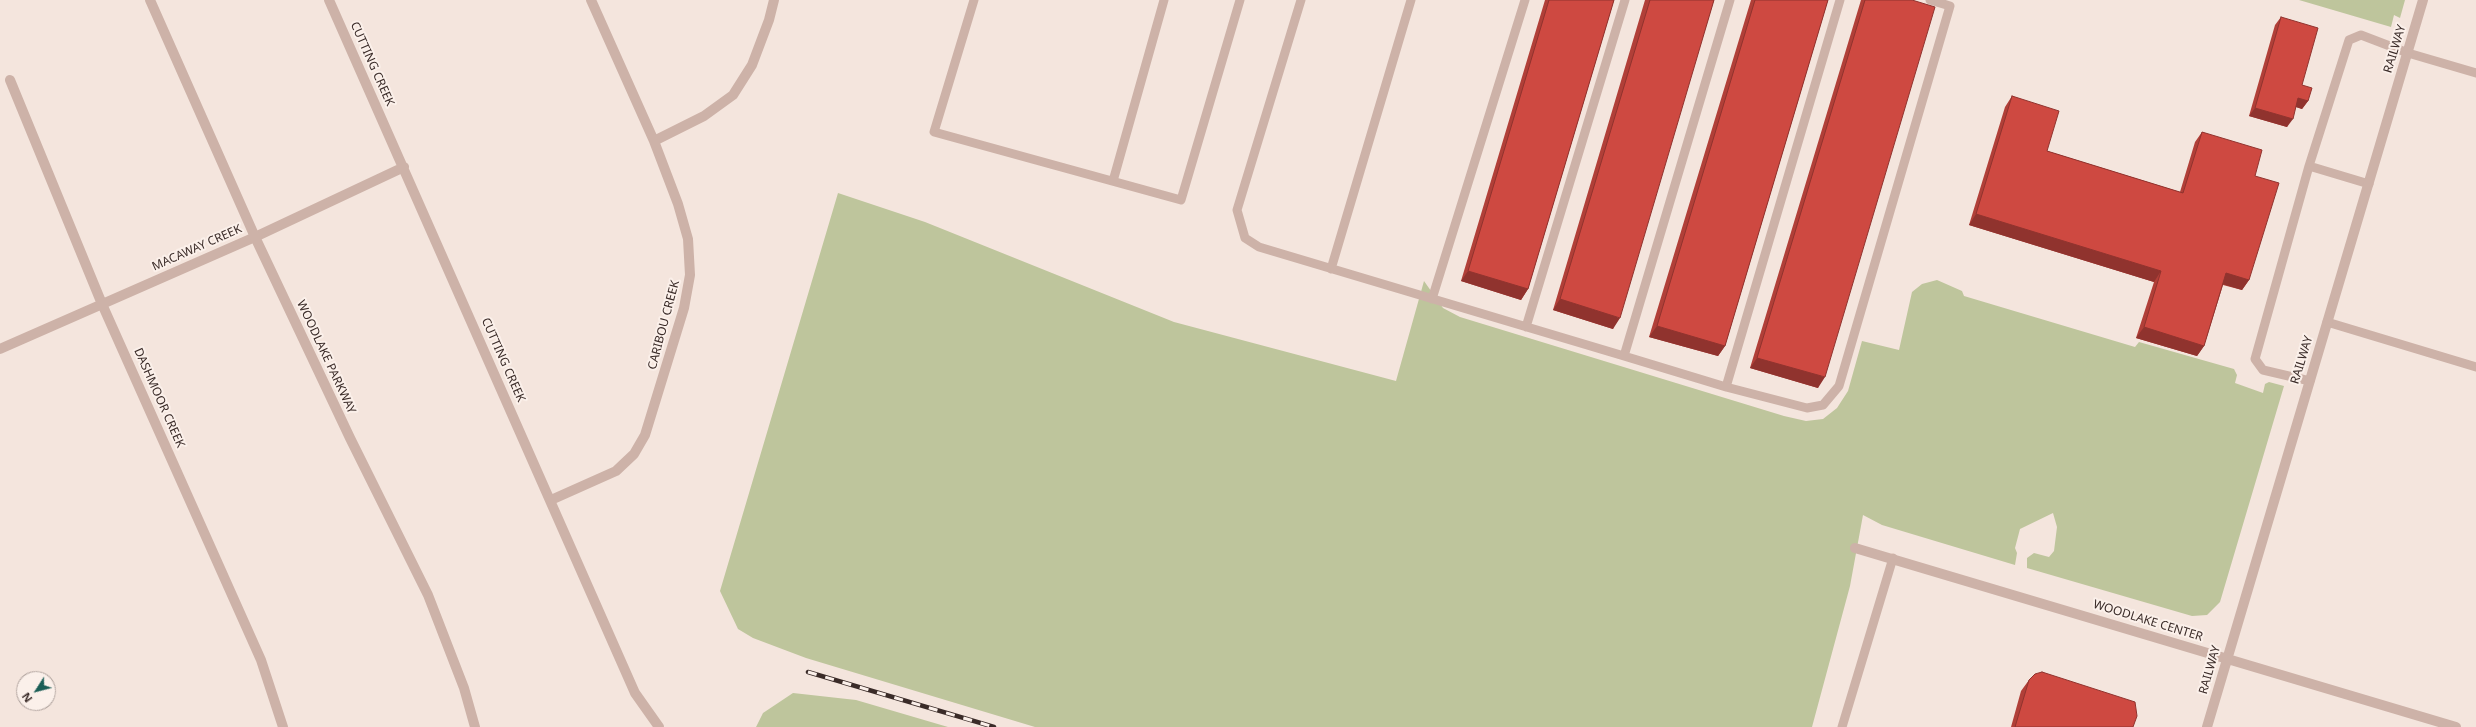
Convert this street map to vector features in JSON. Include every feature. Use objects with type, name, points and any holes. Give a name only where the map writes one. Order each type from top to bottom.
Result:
[{"type":"street","name":"WOODLAKE PARKWAY","points":[[150,0],[255,237],[350,438],[428,595],[464,688],[475,727]]},
{"type":"street","name":"CUTTING CREEK","points":[[329,0],[635,693],[660,727]]},
{"type":"street","name":"CARIBOU CREEK","points":[[551,500],[616,471],[634,454],[645,435],[684,308],[690,275],[688,239],[678,204],[654,141],[591,0]]},
{"type":"street","points":[[654,141],[704,116],[733,96],[752,66],[769,20],[774,0]]},
{"type":"street","name":"RAILWAY","points":[[2207,727],[2424,0]]},
{"type":"street","name":"DASHMOOR CREEK","points":[[10,80],[102,304],[261,660],[283,727]]},
{"type":"street","name":"MACAWAY CREEK","points":[[0,349],[255,237],[404,168]]},
{"type":"street","name":"WOODLAKE CENTER","points":[[1855,548],[1893,558],[2456,727]]},
{"type":"lane","points":[[974,0],[934,132],[1181,200],[1240,0]]},
{"type":"lane","points":[[1113,181],[1164,0]]},
{"type":"lane","points":[[1301,0],[1237,210],[1245,238],[1259,248],[1726,387],[1807,408],[1823,406],[1839,386],[1950,3],[1930,0]]},
{"type":"lane","points":[[1331,269],[1411,0]]},
{"type":"lane","points":[[1432,299],[1525,0]]},
{"type":"lane","points":[[1526,327],[1625,0]]},
{"type":"lane","points":[[1624,356],[1730,0]]},
{"type":"lane","points":[[1726,387],[1840,0]]},
{"type":"lane","points":[[2310,381],[2263,370],[2255,359],[2309,166],[2349,40],[2361,35],[2408,53],[2476,74]]},
{"type":"lane","points":[[2309,166],[2368,184]]},
{"type":"lane","points":[[2327,322],[2476,367]]},
{"type":"lane","points":[[1842,727],[1893,558]]},
{"type":"green space","points":[[2299,0],[2405,0],[2400,18],[2394,15],[2391,27]]},
{"type":"green space","points":[[838,193],[925,222],[1174,322],[1396,381],[1424,281],[1443,308],[1460,317],[1784,416],[1806,421],[1823,419],[1837,408],[1848,391],[1862,341],[1899,350],[1912,292],[1922,284],[1937,280],[1962,291],[1964,296],[2135,347],[2139,342],[2234,369],[2237,375],[2235,383],[2263,393],[2265,384],[2269,382],[2284,386],[2220,602],[2207,615],[2192,616],[2027,568],[2027,558],[2034,553],[2049,557],[2054,551],[2057,527],[2053,513],[2020,529],[2015,548],[2017,553],[2015,565],[1882,525],[1863,515],[1850,586],[1812,727],[1035,727],[806,658],[753,638],[738,629],[720,591]]},
{"type":"green space","points":[[793,693],[856,700],[948,727],[756,727],[763,713]]},
{"type":"building","points":[[1549,0],[1614,0],[1528,289],[1468,271]]},
{"type":"building","points":[[1650,0],[1714,0],[1620,318],[1560,299]]},
{"type":"building","points":[[1755,0],[1828,0],[1725,346],[1657,326]]},
{"type":"building","points":[[1865,0],[1912,0],[1935,7],[1825,377],[1757,358]]},
{"type":"building","points":[[2281,17],[2318,28],[2302,85],[2312,88],[2308,101],[2298,98],[2293,119],[2255,108]]},
{"type":"building","points":[[2012,96],[2059,111],[2047,151],[2183,193],[2202,132],[2262,150],[2255,176],[2279,183],[2249,280],[2226,273],[2204,346],[2144,327],[2161,271],[1976,214]]},
{"type":"building","points":[[2042,672],[2135,702],[2137,716],[2133,727],[2015,727],[2029,680],[2035,674]]},
{"type":"railway","points":[[808,672],[994,727]]}]
